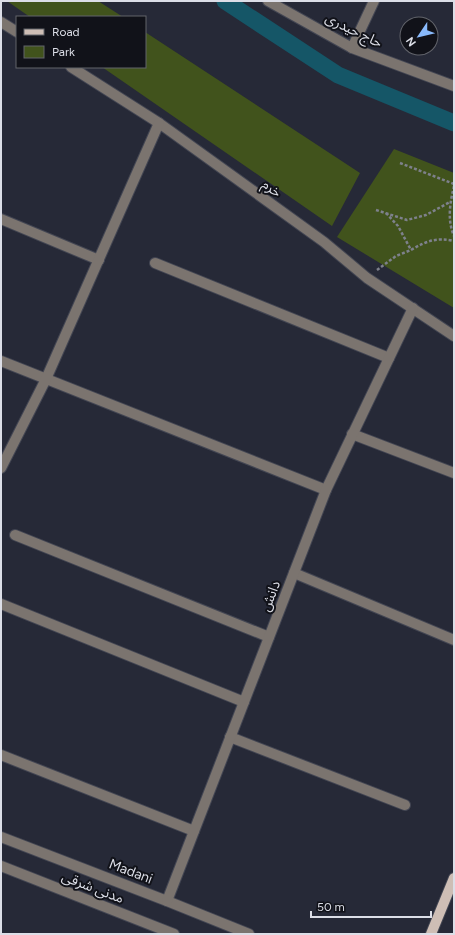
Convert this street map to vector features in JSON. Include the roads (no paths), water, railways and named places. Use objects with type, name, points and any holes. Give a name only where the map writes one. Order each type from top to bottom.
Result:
[{"type":"main road","points":[[431,934],[454,878]]},
{"type":"street","name":"حاج حیدری","points":[[268,1],[352,48],[454,86]]},
{"type":"street","points":[[352,48],[374,1]]},
{"type":"street","points":[[1,22],[16,31]]},
{"type":"street","name":"خرم","points":[[73,68],[159,124],[324,242],[367,278],[454,336]]},
{"type":"street","points":[[1,468],[46,379],[159,124]]},
{"type":"street","points":[[1,219],[99,260]]},
{"type":"street","points":[[155,263],[389,358]]},
{"type":"street","name":"دانش","points":[[167,900],[326,490],[413,308]]},
{"type":"street","points":[[1,361],[326,490]]},
{"type":"street","points":[[352,434],[454,473]]},
{"type":"street","points":[[15,535],[269,637]]},
{"type":"street","points":[[294,573],[454,640]]},
{"type":"street","points":[[1,604],[244,702]]},
{"type":"street","points":[[230,737],[405,805]]},
{"type":"street","points":[[1,755],[194,831]]},
{"type":"street","name":"Madani","points":[[1,837],[167,900],[249,934]]},
{"type":"street","name":"مدنی شرقی","points":[[1,866],[174,934]]},
{"type":"waterway","points":[[225,1],[338,75],[454,123]]}]
